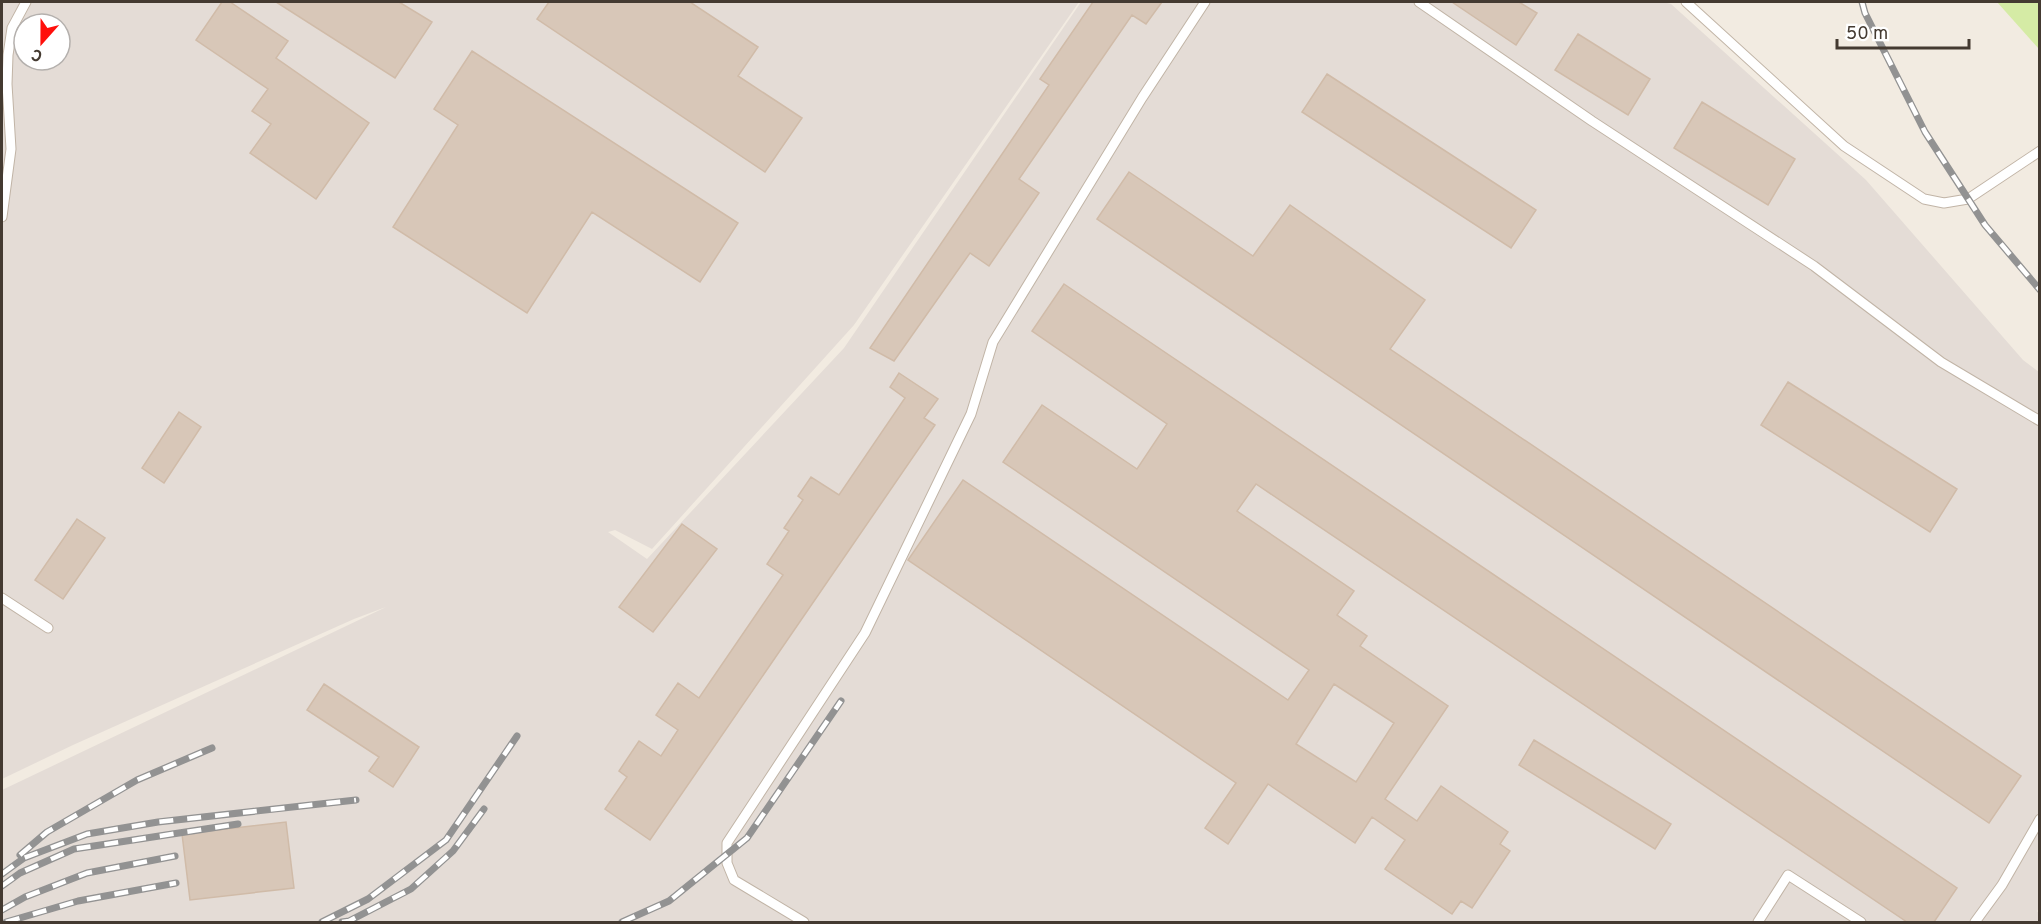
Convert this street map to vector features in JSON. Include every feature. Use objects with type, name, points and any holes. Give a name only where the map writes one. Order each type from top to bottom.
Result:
[{"type":"lane","points":[[2,216],[11,149],[7,84],[8,55],[12,28],[26,2]]},
{"type":"lane","points":[[804,922],[734,880],[727,863],[727,843],[865,633],[971,414],[993,342],[1142,98],[1205,2]]},
{"type":"lane","points":[[1419,2],[1592,121],[1814,266],[1941,362],[2040,421]]},
{"type":"lane","points":[[1686,2],[1845,146],[1924,200],[1944,203],[1968,199],[2040,151]]},
{"type":"lane","points":[[2,598],[48,628]]},
{"type":"lane","points":[[1975,922],[2002,885],[2040,819]]},
{"type":"lane","points":[[1771,922],[1759,921],[1788,875],[1857,922]]},
{"type":"shaded area","points":[[2,2],[1079,2],[854,325],[652,549],[615,530],[608,532],[647,559],[844,348],[1081,2],[1663,2],[1671,4],[1866,180],[2023,360],[2039,372],[2040,907],[2037,911],[2039,922],[2,922],[2,790],[386,607],[354,619],[2,779]]},
{"type":"green space","points":[[1997,2],[2039,2],[2039,49]]},
{"type":"building","points":[[222,2],[230,2],[288,41],[276,58],[369,123],[316,199],[250,153],[271,124],[252,111],[268,89],[196,40]]},
{"type":"building","points":[[276,2],[399,2],[432,22],[395,78]]},
{"type":"building","points":[[549,2],[690,2],[758,47],[738,76],[802,118],[765,172],[537,19]]},
{"type":"building","points":[[1093,2],[1162,2],[1146,24],[1132,15],[1019,179],[1039,193],[989,266],[970,253],[894,361],[870,348],[1049,85],[1040,79]]},
{"type":"building","points":[[1452,2],[1519,2],[1537,13],[1516,45]]},
{"type":"building","points":[[1578,34],[1650,79],[1628,115],[1555,70]]},
{"type":"building","points":[[472,51],[738,223],[700,282],[592,212],[527,313],[393,227],[458,125],[434,109]]},
{"type":"building","points":[[1327,74],[1536,210],[1511,248],[1302,112]]},
{"type":"building","points":[[1702,102],[1795,159],[1768,205],[1674,148]]},
{"type":"building","points":[[1129,172],[1253,256],[1290,205],[1425,300],[1390,349],[2021,776],[1989,823],[1097,219]]},
{"type":"building","points":[[1064,284],[1957,888],[1934,922],[1907,922],[1256,484],[1237,511],[1354,591],[1337,615],[1367,636],[1360,646],[1448,706],[1385,799],[1417,821],[1441,786],[1508,832],[1500,844],[1510,851],[1472,908],[1461,901],[1452,914],[1385,869],[1405,840],[1372,817],[1355,843],[1268,784],[1228,844],[1205,828],[1236,783],[908,560],[963,480],[1288,700],[1309,670],[1003,462],[1042,405],[1137,469],[1167,424],[1032,331]],"holes":[[[1334,684],[1394,723],[1356,782],[1296,744]]]},
{"type":"building","points":[[899,373],[938,399],[924,418],[935,425],[650,840],[605,809],[627,777],[619,771],[639,741],[661,756],[678,730],[656,715],[678,683],[699,698],[783,575],[767,564],[789,531],[784,528],[803,500],[798,496],[811,477],[839,495],[905,398],[890,387]]},
{"type":"building","points":[[1788,382],[1957,489],[1930,532],[1761,425]]},
{"type":"building","points":[[179,412],[201,427],[164,483],[142,468]]},
{"type":"building","points":[[77,519],[105,538],[63,599],[35,580]]},
{"type":"building","points":[[682,524],[717,549],[653,632],[619,607]]},
{"type":"building","points":[[324,684],[419,747],[393,787],[369,771],[379,757],[307,710]]},
{"type":"building","points":[[1534,740],[1671,824],[1655,849],[1519,765]]},
{"type":"building","points":[[286,822],[294,888],[190,900],[182,834]]},
{"type":"railway","points":[[1862,2],[1865,13],[1925,132],[1985,225],[2040,290]]},
{"type":"railway","points":[[622,922],[669,901],[747,838],[841,701]]},
{"type":"railway","points":[[322,922],[368,899],[446,840],[517,736]]},
{"type":"railway","points":[[20,855],[47,832],[137,780],[212,748]]},
{"type":"railway","points":[[2,874],[24,858],[87,834],[158,822],[356,800]]},
{"type":"railway","points":[[342,922],[349,921],[411,889],[453,851],[484,809]]},
{"type":"railway","points":[[2,886],[20,873],[74,849],[238,824]]},
{"type":"railway","points":[[2,910],[25,897],[87,873],[175,856]]},
{"type":"railway","points":[[6,922],[78,901],[176,883]]}]
